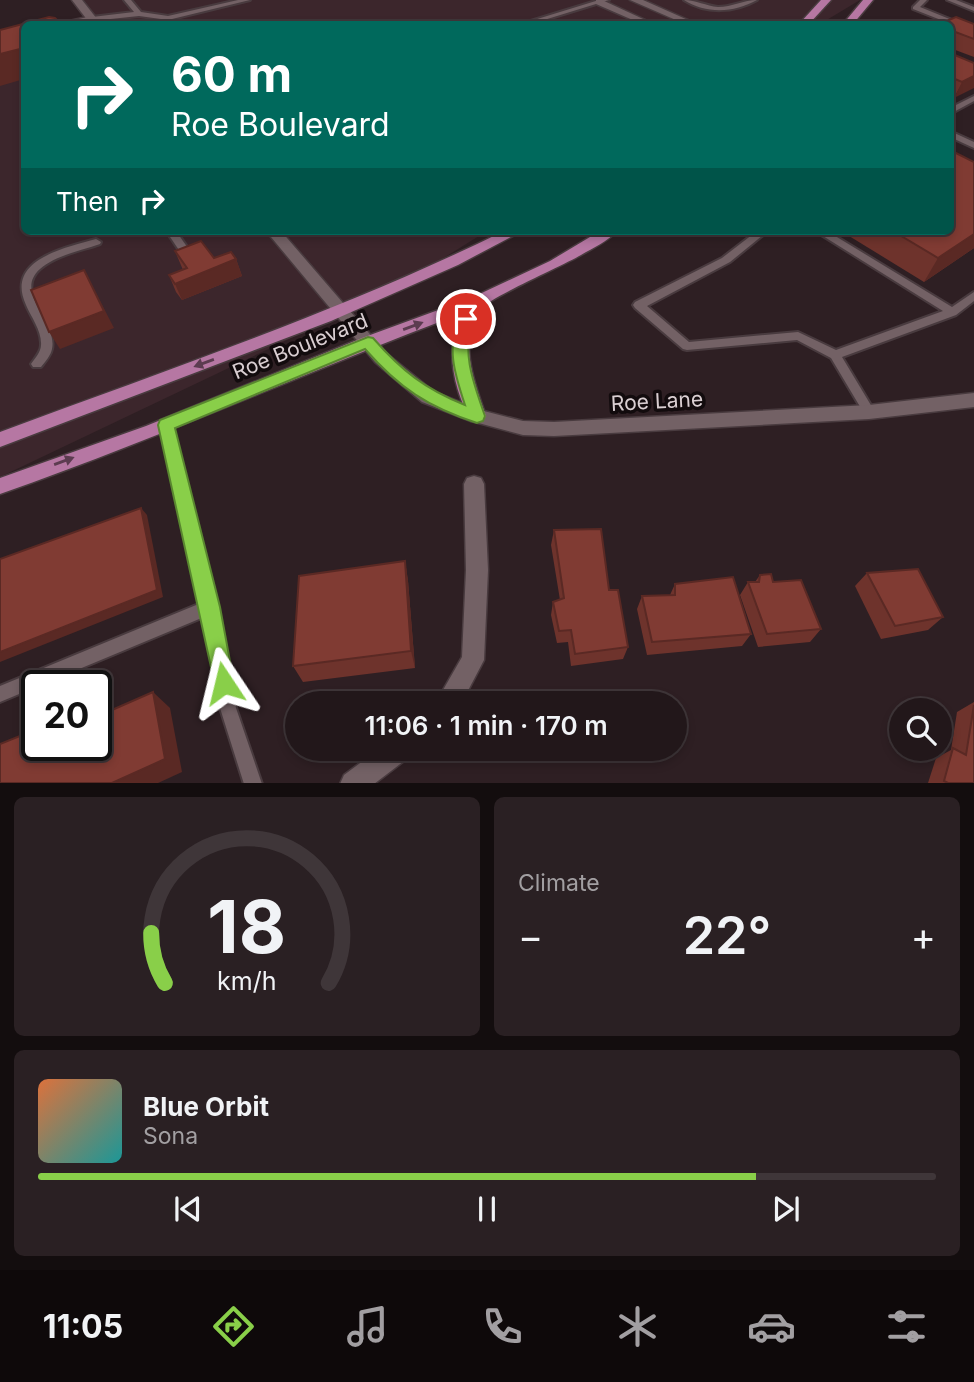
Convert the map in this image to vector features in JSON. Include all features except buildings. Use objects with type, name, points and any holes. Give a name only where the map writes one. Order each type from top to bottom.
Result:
[{"type":"main road","points":[[807,21],[826,0]]},
{"type":"main road","points":[[850,21],[868,0]]},
{"type":"main road","name":"Roe Boulevard","points":[[0,440],[298,329],[454,263],[507,235]]},
{"type":"main road","name":"Roe Boulevard","points":[[0,486],[166,425],[368,342],[477,302],[555,264],[603,235]]},
{"type":"main road","points":[[477,302],[459,338],[464,377],[477,416]]},
{"type":"street","points":[[77,0],[93,21]]},
{"type":"street","points":[[635,0],[685,21]]},
{"type":"street","points":[[602,1],[643,21]]},
{"type":"street","name":"Roe Lane","points":[[276,235],[393,371],[428,397],[477,416],[523,428],[554,429],[869,412],[974,400]]},
{"type":"street","points":[[454,691],[472,660],[477,569],[474,484]]},
{"type":"street","points":[[353,783],[383,761]]},
{"type":"lane","points":[[127,0],[139,14]]},
{"type":"lane","points":[[100,21],[139,14],[168,18],[247,0]]},
{"type":"lane","points":[[687,0],[713,10],[726,11],[754,0]]},
{"type":"lane","points":[[924,0],[915,8],[948,21]]},
{"type":"lane","points":[[950,0],[974,9]]},
{"type":"lane","points":[[535,21],[602,1]]},
{"type":"lane","points":[[954,23],[974,31]]},
{"type":"lane","points":[[955,104],[974,98]]},
{"type":"lane","points":[[954,136],[974,145]]},
{"type":"lane","points":[[174,235],[187,254]]},
{"type":"lane","points":[[758,235],[726,260],[639,305],[687,346],[798,336],[835,355],[869,412]]},
{"type":"lane","points":[[827,235],[952,312]]},
{"type":"lane","points":[[37,364],[47,349],[46,336],[25,289],[27,279],[34,269],[49,259],[96,242]]},
{"type":"lane","points":[[835,355],[952,312],[974,296]]},
{"type":"lane","points":[[166,425],[210,607],[228,708],[253,783]]},
{"type":"lane","points":[[0,694],[210,607]]},
{"type":"shaded area","points":[[82,0],[860,0],[825,21],[83,21],[92,19]]},
{"type":"shaded area","points":[[21,37],[21,235],[481,235],[392,290],[0,477],[0,42]]},
{"type":"route","points":[[224,683],[210,607],[166,425],[368,342],[393,371],[428,397],[477,416],[464,377],[459,338],[466,319]]}]
